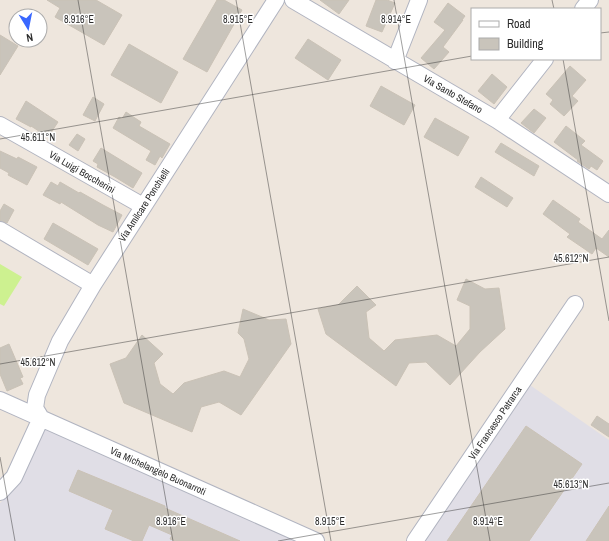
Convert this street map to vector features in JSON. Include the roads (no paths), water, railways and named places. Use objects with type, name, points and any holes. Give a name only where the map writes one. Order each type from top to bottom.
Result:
[{"type":"street","name":"Via Amilcare Ponchielli","points":[[41,418],[35,408],[36,395],[60,341],[93,285],[143,206],[276,0]]},
{"type":"street","name":"Via Santo Stefano","points":[[293,0],[497,120],[609,194]]},
{"type":"street","points":[[395,61],[419,0]]},
{"type":"street","points":[[584,8],[590,0]]},
{"type":"street","points":[[497,120],[544,60]]},
{"type":"street","name":"Via Luigi Boccherini","points":[[0,125],[143,206]]},
{"type":"street","points":[[0,230],[93,285]]},
{"type":"street","name":"Via Francesco Petrarca","points":[[415,541],[575,304]]},
{"type":"street","name":"Via Michelangelo Buonarroti","points":[[0,400],[316,541]]},
{"type":"street","points":[[0,492],[14,478],[41,418]]}]
